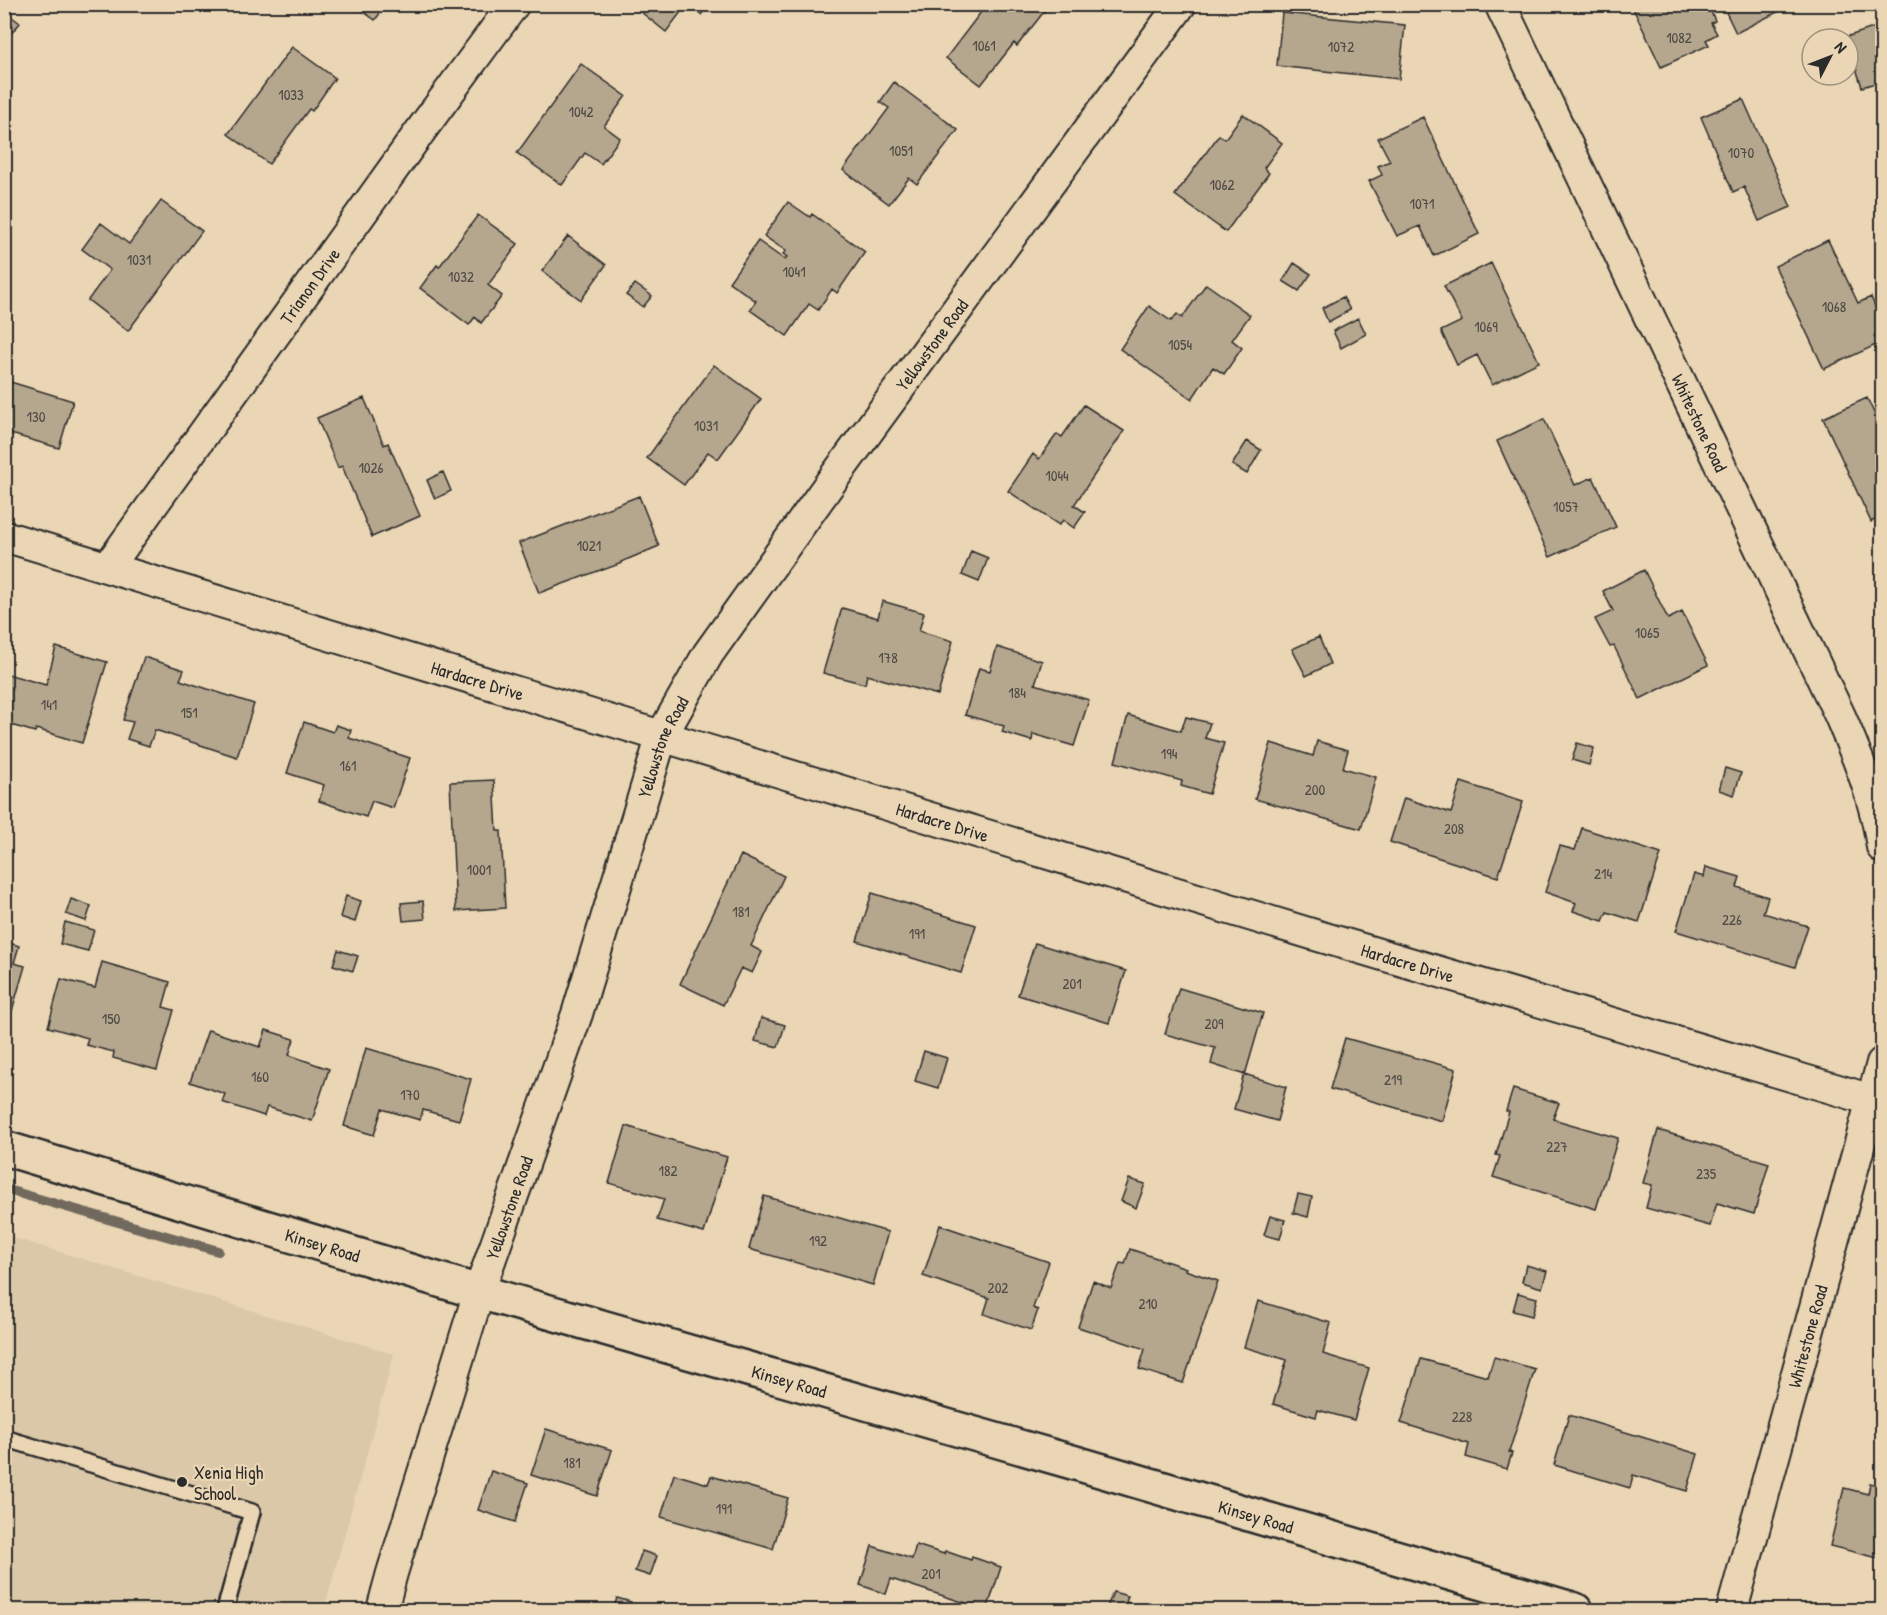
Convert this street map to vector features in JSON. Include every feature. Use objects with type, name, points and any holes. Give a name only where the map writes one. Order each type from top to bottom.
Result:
[{"type":"street","name":"Trianon Drive","points":[[108,567],[514,4]]},
{"type":"street","name":"Yellowstone Road","points":[[382,1611],[479,1292],[577,1014],[662,735],[708,654],[1181,4]]},
{"type":"street","name":"Whitestone Road","points":[[1500,4],[1840,716],[1860,762],[1882,846]]},
{"type":"street","name":"Hardacre Drive","points":[[4,536],[1315,934],[1878,1101]]},
{"type":"street","name":"Whitestone Road","points":[[1732,1611],[1878,1101],[1882,1063]]},
{"type":"street","name":"Kinsey Road","points":[[4,1148],[479,1292],[1086,1466],[1575,1611]]},
{"type":"lane","points":[[4,1438],[252,1512],[225,1611]]},
{"type":"shaded area","name":"Xenia High School","points":[[4,1235],[394,1354],[324,1610],[5,1610]]},
{"type":"building","points":[[53,4],[65,4],[60,11]]},
{"type":"building","points":[[353,4],[387,4],[375,20]]},
{"type":"building","points":[[631,4],[687,4],[666,32]]},
{"type":"building","points":[[688,4],[710,4],[701,15]]},
{"type":"building","points":[[987,4],[1050,4],[1017,46],[1014,43],[981,85],[946,58]]},
{"type":"building","points":[[1631,4],[1708,4],[1715,21],[1711,23],[1717,34],[1706,40],[1709,45],[1661,67]]},
{"type":"building","points":[[1722,4],[1793,4],[1736,33]]},
{"type":"building","points":[[4,11],[20,23],[4,42]]},
{"type":"building","points":[[1282,13],[1405,25],[1399,79],[1277,66]]},
{"type":"building","points":[[1882,25],[1882,81],[1862,87],[1860,81],[1860,32]]},
{"type":"building","points":[[292,47],[335,78],[312,111],[309,109],[269,164],[228,134]]},
{"type":"building","points":[[581,64],[626,96],[604,126],[620,138],[601,164],[585,153],[562,185],[517,153]]},
{"type":"building","points":[[894,82],[958,130],[917,184],[909,178],[889,204],[843,170],[889,108],[880,102]]},
{"type":"building","points":[[1743,99],[1791,207],[1759,221],[1744,187],[1733,192],[1701,117]]},
{"type":"building","points":[[1243,114],[1282,143],[1264,168],[1269,173],[1226,232],[1175,195],[1219,135],[1225,139]]},
{"type":"building","points":[[1423,117],[1479,234],[1434,256],[1420,226],[1397,236],[1369,181],[1382,175],[1378,166],[1390,161],[1378,138]]},
{"type":"building","points":[[161,201],[202,231],[128,331],[88,300],[110,270],[82,249],[101,223],[129,244]]},
{"type":"building","points":[[788,202],[810,217],[812,214],[865,252],[837,293],[832,289],[818,310],[809,304],[787,336],[750,310],[756,301],[729,282],[758,241],[785,260],[787,257],[783,254],[786,251],[764,236]]},
{"type":"building","points":[[478,215],[518,244],[488,285],[502,296],[481,323],[475,317],[469,325],[420,288],[437,265],[439,267]]},
{"type":"building","points":[[568,236],[606,265],[581,300],[542,271]]},
{"type":"building","points":[[1828,240],[1858,303],[1871,297],[1882,323],[1882,332],[1874,336],[1878,344],[1824,369],[1775,266]]},
{"type":"building","points":[[1294,263],[1311,274],[1299,291],[1283,281]]},
{"type":"building","points":[[1491,263],[1539,362],[1492,385],[1477,355],[1457,365],[1441,331],[1462,321],[1444,286]]},
{"type":"building","points":[[635,284],[652,296],[643,307],[626,295]]},
{"type":"building","points":[[1206,284],[1250,315],[1232,340],[1242,348],[1224,374],[1213,367],[1192,399],[1120,349],[1149,306],[1171,321],[1177,314],[1182,318]]},
{"type":"building","points":[[1343,297],[1350,310],[1328,322],[1322,308]]},
{"type":"building","points":[[1358,318],[1366,334],[1341,348],[1333,331]]},
{"type":"building","points":[[714,365],[761,399],[718,459],[708,452],[684,485],[647,458]]},
{"type":"building","points":[[4,380],[73,401],[59,448],[4,432]]},
{"type":"building","points":[[364,398],[384,445],[388,443],[420,516],[372,537],[342,466],[338,468],[317,418]]},
{"type":"building","points":[[1867,398],[1882,430],[1882,516],[1871,522],[1823,418]]},
{"type":"building","points":[[1084,405],[1124,431],[1074,505],[1085,512],[1074,528],[1063,520],[1059,525],[1008,491],[1033,454],[1039,459],[1057,434],[1062,437]]},
{"type":"building","points":[[1544,419],[1575,485],[1593,477],[1616,527],[1550,557],[1497,441]]},
{"type":"building","points":[[1247,441],[1261,450],[1247,474],[1232,465]]},
{"type":"building","points":[[443,472],[451,491],[435,499],[427,480]]},
{"type":"building","points":[[639,496],[659,546],[622,563],[539,593],[519,543]]},
{"type":"building","points":[[971,551],[988,558],[979,582],[962,575]]},
{"type":"building","points":[[1644,570],[1668,619],[1682,612],[1708,665],[1640,699],[1614,646],[1610,647],[1595,619],[1613,611],[1603,591]]},
{"type":"building","points":[[882,601],[924,613],[919,631],[953,641],[938,695],[867,675],[865,684],[823,673],[842,608],[878,618]]},
{"type":"building","points":[[1319,637],[1330,664],[1306,676],[1292,649]]},
{"type":"building","points":[[56,647],[107,662],[82,743],[36,729],[35,732],[4,723],[4,673],[46,685]]},
{"type":"building","points":[[997,647],[1042,661],[1035,684],[1089,700],[1074,746],[1033,734],[1032,741],[1002,732],[1004,726],[965,715],[979,668],[990,671]]},
{"type":"building","points":[[144,657],[184,670],[180,680],[254,704],[237,757],[155,730],[149,746],[127,739],[133,722],[123,720]]},
{"type":"building","points":[[1128,715],[1181,731],[1186,717],[1210,723],[1205,738],[1224,743],[1209,794],[1181,786],[1182,781],[1115,762]]},
{"type":"building","points":[[304,722],[333,732],[336,725],[351,730],[349,738],[410,758],[393,808],[372,801],[366,817],[319,801],[324,785],[287,773]]},
{"type":"building","points":[[1317,741],[1348,750],[1343,768],[1376,777],[1361,829],[1255,799],[1271,743],[1313,756]]},
{"type":"building","points":[[1577,743],[1594,748],[1589,765],[1572,760]]},
{"type":"building","points":[[1725,768],[1741,773],[1734,795],[1719,790]]},
{"type":"building","points":[[494,780],[497,831],[501,831],[505,908],[456,911],[450,782]]},
{"type":"building","points":[[1461,782],[1523,802],[1498,877],[1390,842],[1404,798],[1451,813]]},
{"type":"building","points":[[1582,828],[1661,854],[1639,922],[1607,912],[1603,921],[1573,911],[1576,903],[1545,892],[1560,846],[1575,850]]},
{"type":"building","points":[[741,855],[784,876],[751,946],[762,952],[752,973],[741,968],[723,1005],[680,984]]},
{"type":"building","points":[[1706,867],[1740,877],[1737,887],[1768,897],[1763,913],[1808,926],[1795,967],[1676,931],[1694,874],[1704,877]]},
{"type":"building","points":[[872,893],[976,925],[961,973],[857,941]]},
{"type":"building","points":[[346,896],[361,901],[355,922],[340,917]]},
{"type":"building","points":[[71,899],[91,906],[86,921],[66,914]]},
{"type":"building","points":[[423,901],[425,919],[403,921],[401,903]]},
{"type":"building","points":[[65,922],[94,930],[88,951],[60,944]]},
{"type":"building","points":[[4,941],[19,946],[14,963],[25,966],[7,1028],[4,1027]]},
{"type":"building","points":[[1035,943],[1126,971],[1109,1023],[1018,995]]},
{"type":"building","points":[[338,950],[358,956],[353,971],[333,965]]},
{"type":"building","points":[[102,962],[170,982],[163,1007],[174,1010],[157,1070],[113,1058],[114,1052],[86,1045],[88,1038],[48,1027],[61,979],[95,988]]},
{"type":"building","points":[[1179,988],[1263,1013],[1245,1075],[1211,1064],[1215,1048],[1165,1034]]},
{"type":"building","points":[[761,1018],[785,1025],[778,1047],[755,1041]]},
{"type":"building","points":[[208,1030],[260,1047],[266,1030],[294,1039],[289,1055],[329,1069],[312,1121],[267,1107],[264,1116],[222,1102],[225,1094],[190,1082]]},
{"type":"building","points":[[1345,1038],[1456,1069],[1442,1121],[1330,1089]]},
{"type":"building","points":[[366,1048],[471,1079],[459,1120],[423,1110],[420,1120],[382,1109],[374,1135],[344,1126]]},
{"type":"building","points":[[924,1051],[947,1058],[938,1088],[915,1081]]},
{"type":"building","points":[[1244,1074],[1286,1087],[1277,1121],[1234,1109]]},
{"type":"building","points":[[1513,1089],[1559,1103],[1553,1119],[1618,1138],[1596,1209],[1493,1177],[1500,1156],[1496,1155],[1509,1112],[1506,1111]]},
{"type":"building","points":[[626,1126],[727,1157],[704,1233],[657,1220],[664,1199],[609,1183]]},
{"type":"building","points":[[1658,1130],[1769,1163],[1754,1214],[1717,1203],[1710,1226],[1646,1208],[1652,1185],[1643,1183]]},
{"type":"building","points":[[1129,1179],[1145,1184],[1136,1208],[1121,1201]]},
{"type":"building","points":[[1298,1194],[1312,1197],[1308,1217],[1293,1213]]},
{"type":"building","points":[[764,1196],[888,1232],[873,1285],[749,1249]]},
{"type":"building","points":[[1270,1216],[1285,1220],[1280,1239],[1264,1235]]},
{"type":"building","points":[[940,1225],[1049,1262],[1033,1308],[1038,1310],[1031,1330],[984,1314],[989,1298],[923,1276]]},
{"type":"building","points":[[1130,1249],[1218,1281],[1183,1383],[1139,1369],[1145,1349],[1078,1327],[1093,1281],[1111,1288],[1120,1263],[1125,1264]]},
{"type":"building","points":[[1526,1265],[1547,1271],[1542,1288],[1522,1282]]},
{"type":"building","points":[[1518,1293],[1537,1298],[1532,1316],[1513,1311]]},
{"type":"building","points":[[1258,1301],[1331,1323],[1323,1354],[1369,1368],[1354,1420],[1318,1410],[1316,1417],[1273,1404],[1287,1360],[1244,1347]]},
{"type":"building","points":[[1494,1357],[1535,1369],[1509,1452],[1512,1453],[1507,1469],[1466,1457],[1469,1444],[1401,1423],[1421,1359],[1488,1377]]},
{"type":"building","points":[[1569,1415],[1698,1454],[1687,1491],[1633,1475],[1630,1488],[1554,1465]]},
{"type":"building","points":[[546,1429],[612,1450],[597,1496],[531,1475]]},
{"type":"building","points":[[491,1471],[528,1483],[515,1522],[478,1510]]},
{"type":"building","points":[[674,1474],[708,1484],[711,1476],[788,1498],[773,1549],[661,1517]]},
{"type":"building","points":[[1870,1483],[1882,1486],[1882,1559],[1830,1546],[1844,1488],[1868,1494]]},
{"type":"building","points":[[916,1545],[944,1554],[945,1551],[971,1560],[972,1557],[1001,1567],[987,1610],[891,1579],[886,1594],[860,1585],[872,1546],[912,1559]]},
{"type":"building","points":[[642,1551],[657,1556],[650,1576],[635,1571]]},
{"type":"building","points":[[1113,1592],[1128,1596],[1126,1602],[1151,1610],[1106,1610]]},
{"type":"building","points":[[617,1598],[631,1602],[628,1610],[613,1610]]},
{"type":"waterway","points":[[8,1190],[218,1251]]},
{"type":"place","name":"Xenia High School","points":[[182,1482]]}]
